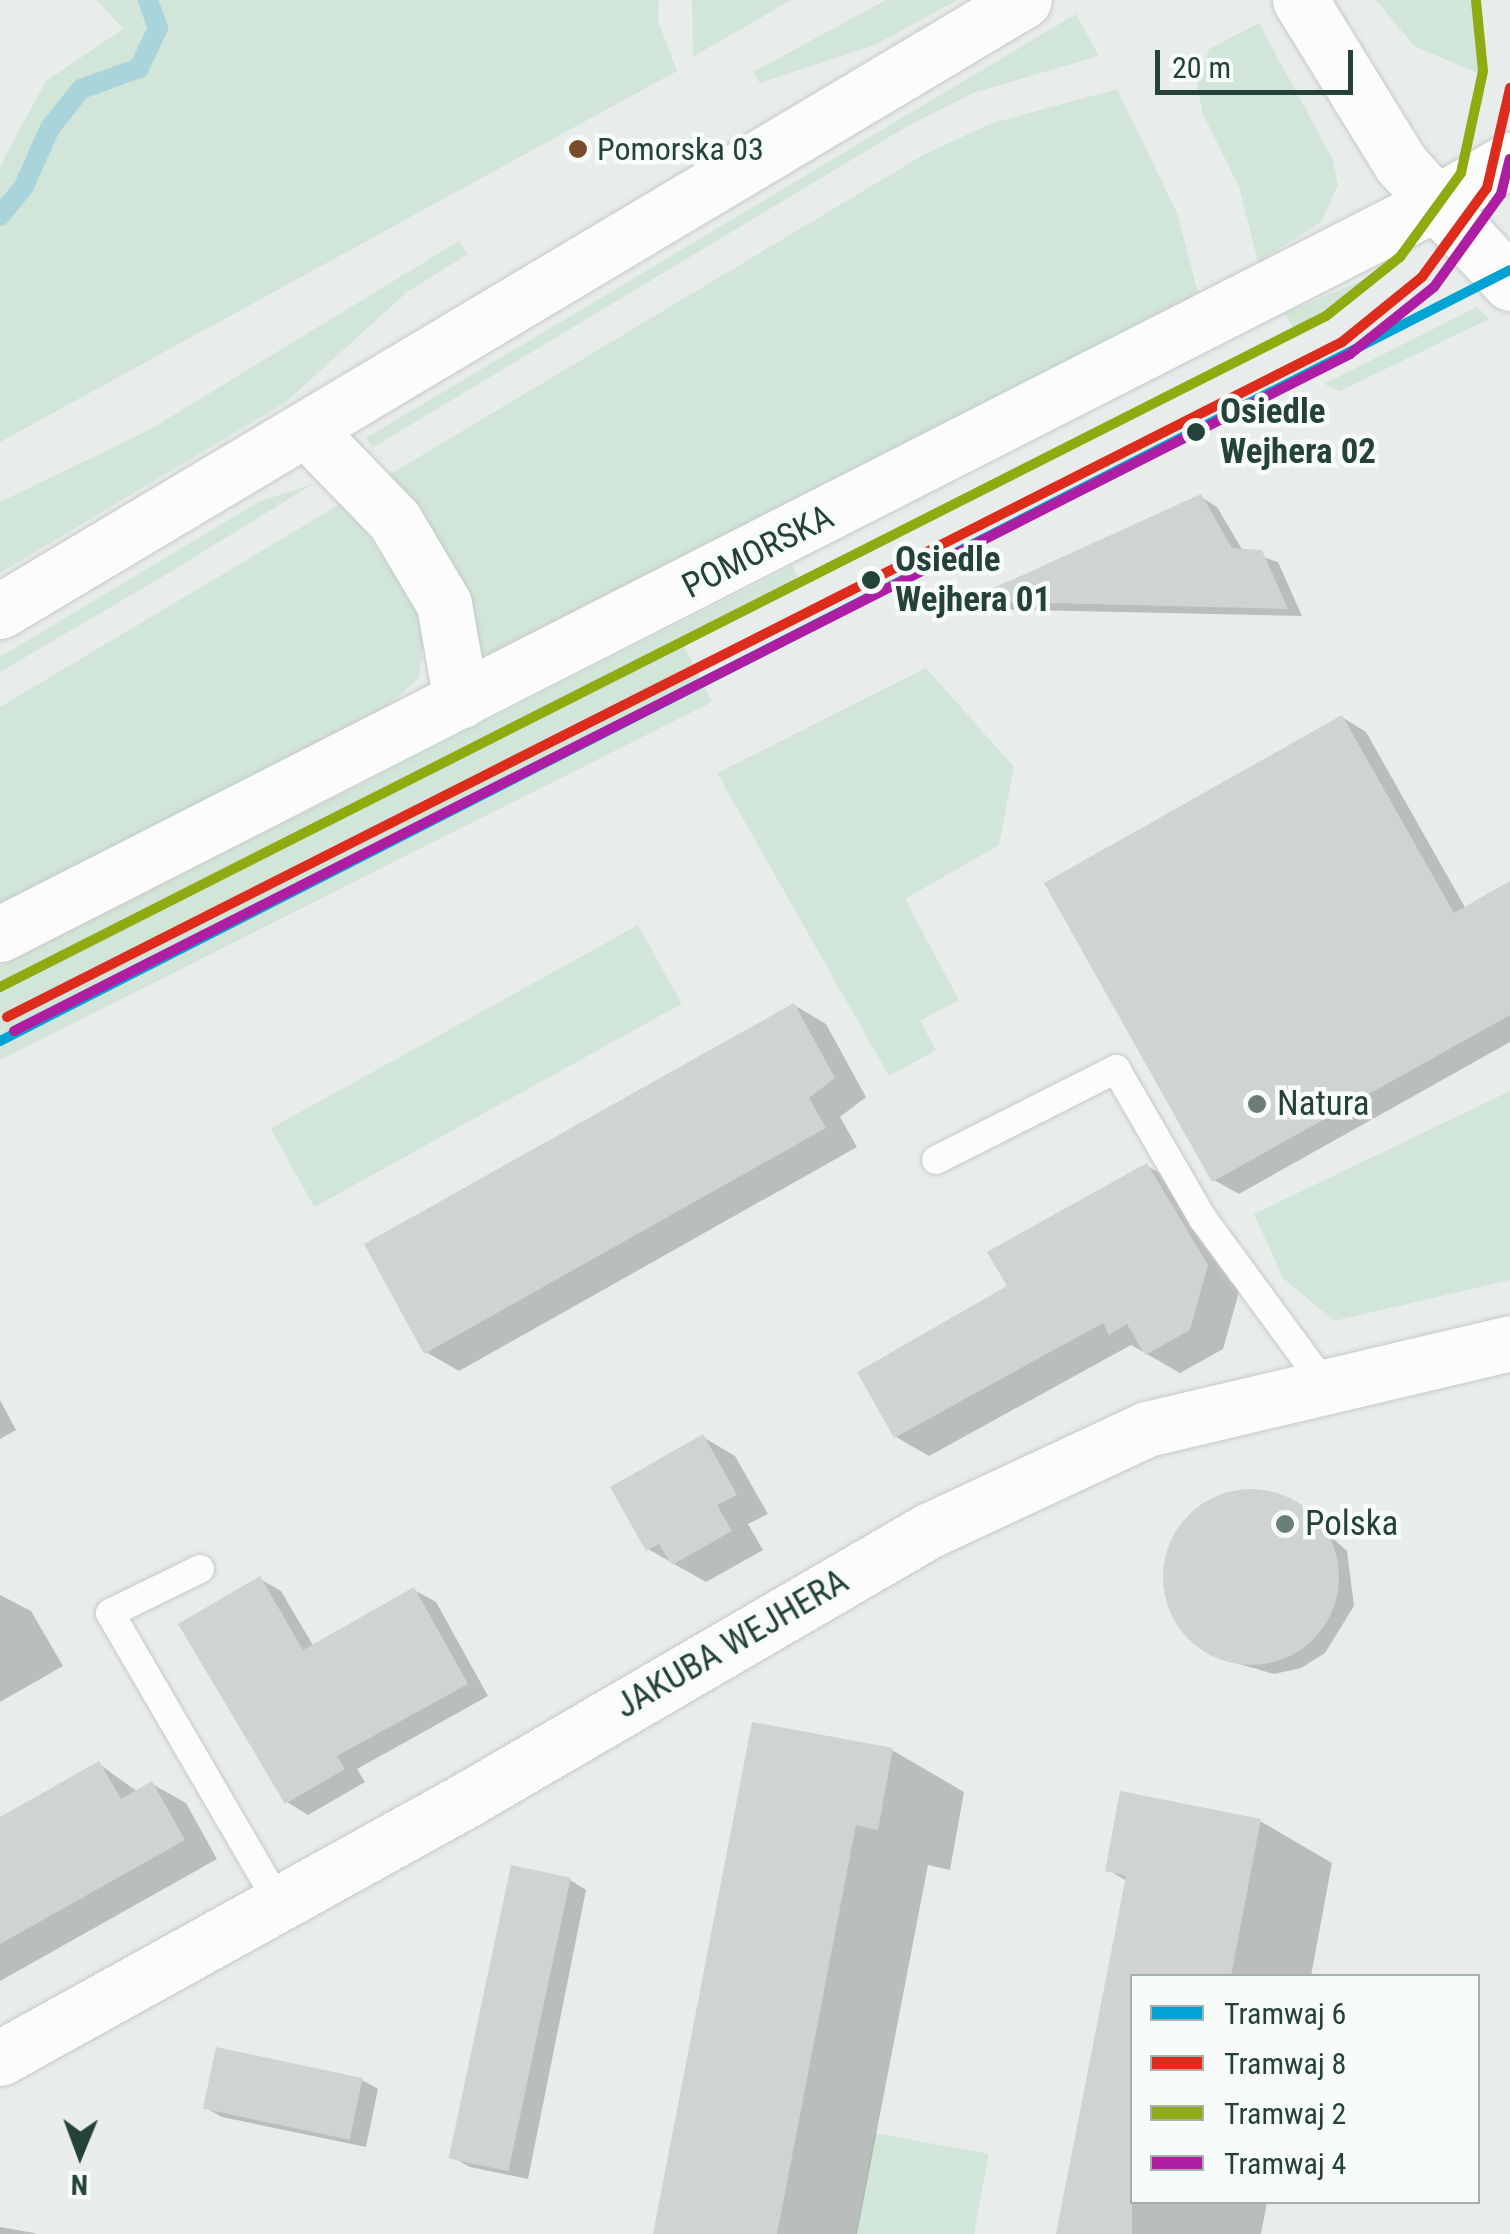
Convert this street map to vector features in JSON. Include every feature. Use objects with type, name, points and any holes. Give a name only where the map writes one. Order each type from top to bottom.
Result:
[{"type":"street","points":[[0,611],[1024,0]]},
{"type":"street","points":[[1300,0],[1401,164],[1510,283]]},
{"type":"street","name":"POMORSKA","points":[[0,934],[1436,203],[1510,160]]},
{"type":"street","points":[[306,428],[394,521],[444,604],[461,702]]},
{"type":"street","name":"JAKUBA WEJHERA","points":[[0,2058],[280,1905],[928,1531],[1147,1429],[1510,1343]]},
{"type":"lane","points":[[936,1160],[1116,1070],[1203,1218],[1324,1384]]},
{"type":"lane","points":[[200,1568],[110,1613],[280,1905]]},
{"type":"green space","points":[[97,0],[659,0],[658,21],[677,71],[0,442],[0,166],[46,81],[123,29]]},
{"type":"green space","points":[[692,0],[791,0],[693,57]]},
{"type":"green space","points":[[886,0],[958,0],[875,45],[760,83],[753,72]]},
{"type":"green space","points":[[1376,0],[1471,0],[1480,74],[1414,46]]},
{"type":"green space","points":[[1076,14],[1099,56],[973,93],[911,124],[372,448],[366,438]]},
{"type":"green space","points":[[1259,23],[1333,160],[1338,185],[1321,222],[1258,262],[1239,187],[1202,112],[1197,84],[1209,49]]},
{"type":"green space","points":[[1117,89],[1177,213],[1198,293],[483,658],[476,626],[412,503],[389,475],[925,154],[992,123]]},
{"type":"green space","points":[[459,241],[468,254],[407,292],[286,402],[0,573],[0,502],[149,430]]},
{"type":"green space","points":[[1391,268],[1346,307],[1296,334],[1285,313]]},
{"type":"green space","points":[[1477,307],[1489,319],[1340,391],[1324,384]]},
{"type":"green space","points":[[313,484],[0,672],[0,657],[258,502]]},
{"type":"green space","points":[[345,501],[415,605],[425,632],[419,678],[378,714],[0,904],[0,707]]},
{"type":"green space","points":[[792,566],[802,586],[684,646],[712,702],[0,1060],[0,966]]},
{"type":"green space","points":[[926,668],[1014,767],[999,845],[905,899],[959,1000],[920,1021],[936,1050],[889,1076],[717,773]]},
{"type":"green space","points":[[638,925],[682,1004],[314,1207],[271,1129]]},
{"type":"green space","points":[[1510,1091],[1510,1280],[1334,1321],[1283,1278],[1254,1214]]},
{"type":"green space","points":[[875,2133],[989,2154],[974,2234],[856,2234]]},
{"type":"building","points":[[1201,494],[1232,548],[1262,550],[1288,609],[965,601]]},
{"type":"building","points":[[1342,715],[1454,913],[1510,881],[1510,1015],[1212,1182],[1044,883]]},
{"type":"building","points":[[794,1003],[835,1078],[809,1098],[826,1128],[424,1354],[364,1244]]},
{"type":"building","points":[[1147,1163],[1208,1265],[1190,1330],[1145,1355],[1127,1324],[1109,1335],[1103,1323],[894,1438],[857,1372],[1007,1286],[987,1252]]},
{"type":"building","points":[[703,1434],[737,1495],[717,1505],[732,1531],[672,1565],[659,1544],[646,1551],[610,1487]]},
{"type":"building","points":[[1251,1489],[1285,1496],[1313,1515],[1332,1543],[1339,1577],[1332,1611],[1313,1639],[1285,1658],[1251,1665],[1217,1658],[1189,1639],[1170,1611],[1163,1577],[1170,1543],[1189,1515],[1217,1496]]},
{"type":"building","points":[[260,1576],[303,1650],[414,1587],[468,1684],[337,1756],[345,1769],[285,1804],[178,1624]]},
{"type":"building","points":[[752,1722],[893,1748],[878,1830],[856,1825],[777,2234],[653,2234]]},
{"type":"building","points":[[99,1761],[121,1799],[152,1781],[185,1840],[0,1944],[0,1817]]},
{"type":"building","points":[[1120,1791],[1261,1819],[1231,1974],[1130,1974],[1132,2234],[1056,2234],[1126,1876],[1105,1871]]},
{"type":"building","points":[[511,1865],[571,1878],[508,2171],[449,2158]]},
{"type":"building","points":[[216,2047],[363,2078],[350,2140],[203,2109]]},
{"type":"waterway","points":[[0,216],[24,186],[50,128],[81,89],[139,68],[158,28],[148,0]]},
{"type":"tram line","name":"2","points":[[0,987],[1326,316],[1400,257],[1461,173],[1483,71],[1476,1]]},
{"type":"tram line","name":"8","points":[[7,1017],[1342,342],[1422,277],[1487,188],[1510,88]]},
{"type":"tram line","name":"4","points":[[14,1031],[1350,354],[1434,287],[1501,194],[1510,159]]},
{"type":"tram line","name":"6","points":[[0,1041],[1510,270]]},
{"type":"place","name":"Pomorska 03","points":[[578,149]]},
{"type":"place","name":"Osiedle Wejhera 02","points":[[1196,432]]},
{"type":"place","name":"Osiedle Wejhera 01","points":[[871,580]]},
{"type":"place","name":"Natura","points":[[1257,1104]]},
{"type":"place","name":"Polska","points":[[1285,1524]]}]
